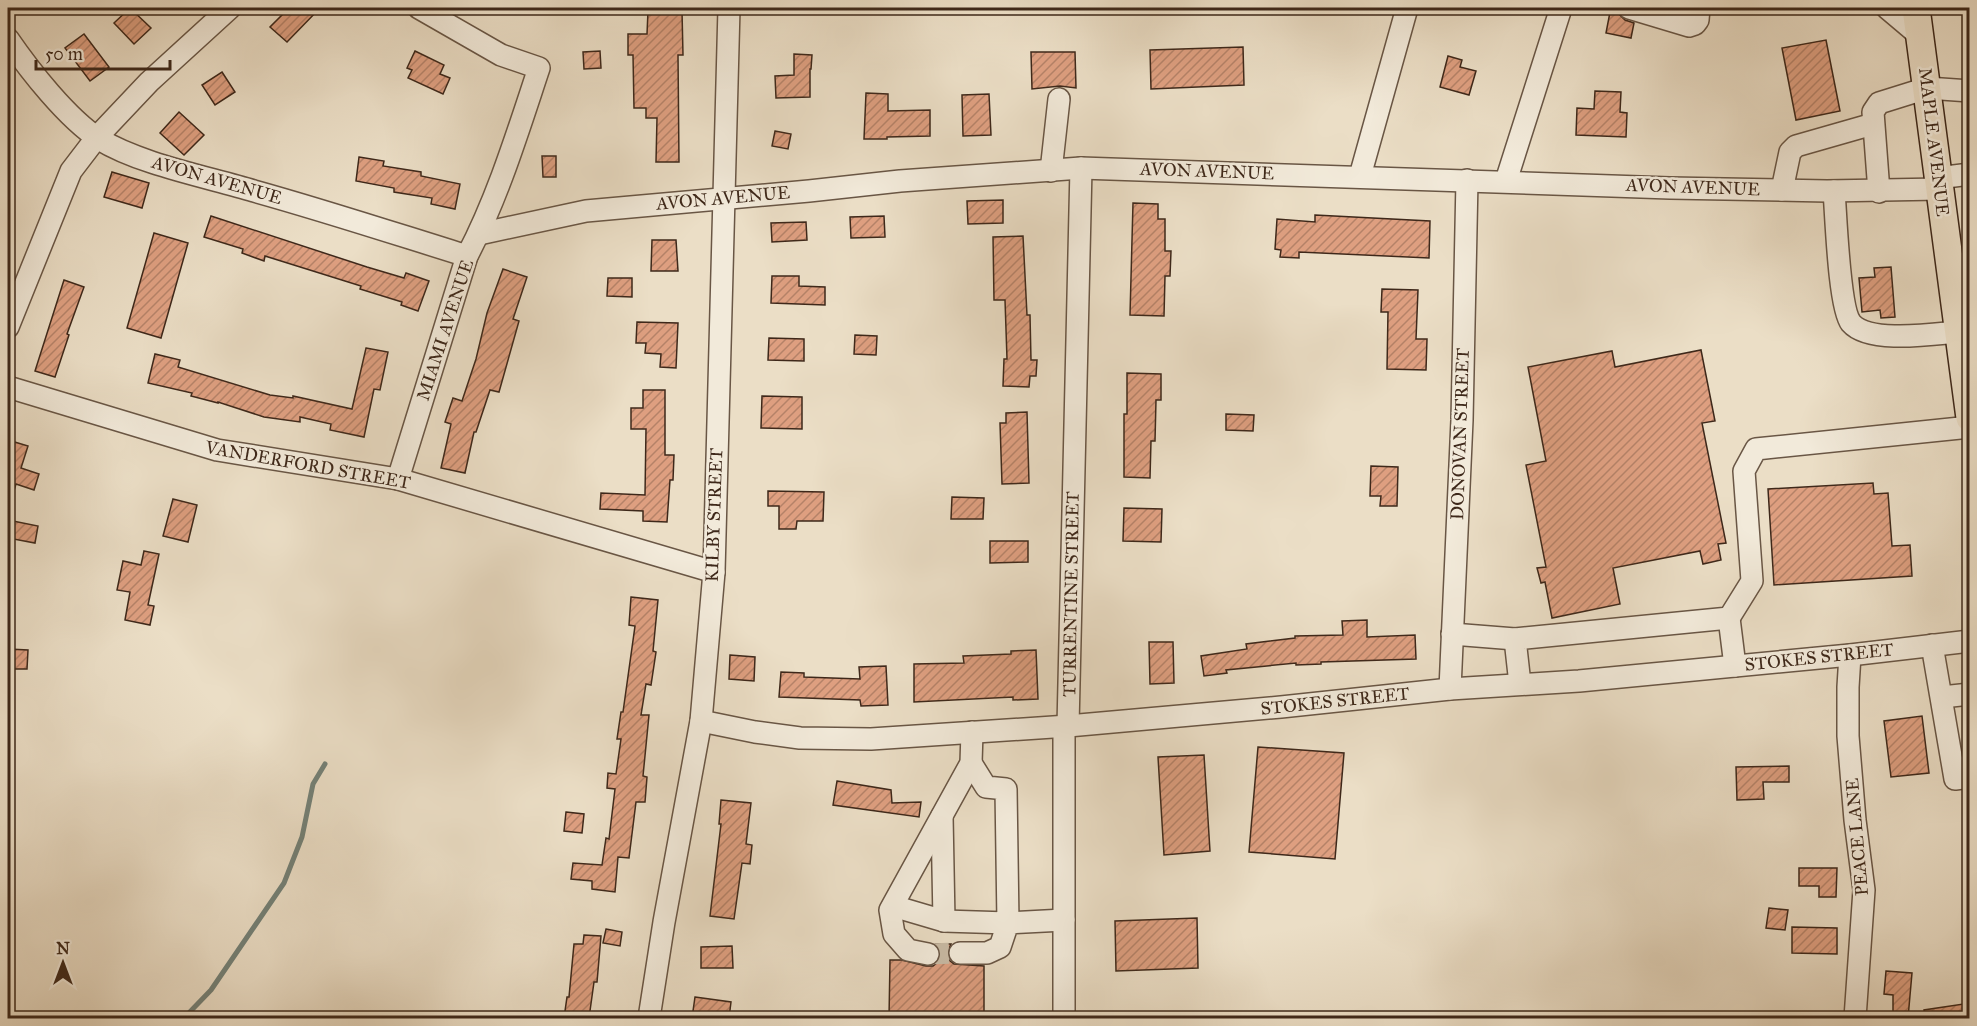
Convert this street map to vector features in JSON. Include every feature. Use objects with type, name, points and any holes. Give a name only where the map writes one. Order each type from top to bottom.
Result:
[{"type":"main road","name":"MAPLE AVENUE","points":[[1916,8],[1939,184],[1961,275],[1959,332],[1970,418]]},
{"type":"street","points":[[8,327],[71,171],[97,137],[149,82],[230,8]]},
{"type":"street","name":"MIAMI AVENUE","points":[[398,479],[467,256],[479,234],[539,68],[501,55],[419,8]]},
{"type":"street","name":"KILBY STREET","points":[[649,1018],[668,898],[701,720],[714,572],[729,8]]},
{"type":"street","points":[[1360,176],[1407,8]]},
{"type":"street","points":[[1506,181],[1561,8]]},
{"type":"street","points":[[1629,8],[1689,26],[1698,20],[1699,8]]},
{"type":"street","points":[[1887,8],[1919,35]]},
{"type":"street","name":"AVON AVENUE","points":[[8,39],[69,115],[112,147],[146,160],[261,192],[467,256]]},
{"type":"street","points":[[1879,192],[1873,112],[1880,103],[1927,88],[1970,92]]},
{"type":"street","points":[[1051,171],[1059,99]]},
{"type":"street","points":[[1782,190],[1790,152],[1796,146],[1874,124]]},
{"type":"street","name":"AVON AVENUE","points":[[479,234],[586,211],[900,181],[1081,168],[1879,192],[1939,184],[1970,174]]},
{"type":"street","name":"TURRENTINE STREET","points":[[1064,1018],[1064,730],[1068,726],[1081,168]]},
{"type":"street","name":"DONOVAN STREET","points":[[1450,689],[1462,420],[1467,180]]},
{"type":"street","points":[[1834,191],[1843,302],[1851,323],[1870,334],[1909,336],[1959,332]]},
{"type":"street","name":"VANDERFORD STREET","points":[[8,387],[217,450],[398,479],[714,572]]},
{"type":"street","points":[[1735,666],[1729,618],[1752,581],[1744,471],[1756,449],[1970,427]]},
{"type":"street","points":[[1452,634],[1515,639],[1729,618]]},
{"type":"street","points":[[1515,639],[1520,684]]},
{"type":"street","name":"STOKES STREET","points":[[701,720],[755,732],[823,740],[871,739],[1068,726],[1450,689],[1735,666],[1970,641]]},
{"type":"street","points":[[1932,645],[1955,779],[1970,777]]},
{"type":"street","name":"PEACE LANE","points":[[1850,655],[1848,736],[1864,890],[1855,1018]]},
{"type":"street","points":[[1942,697],[1970,694]]},
{"type":"street","points":[[928,954],[908,950],[894,934],[890,910],[971,763],[972,732]]},
{"type":"street","points":[[960,953],[987,953],[1000,946],[1008,923],[1006,789],[986,787],[971,763]]},
{"type":"street","points":[[942,816],[944,921]]},
{"type":"street","points":[[893,906],[944,921],[1008,923],[1064,920]]},
{"type":"building","points":[[130,8],[151,28],[134,44],[114,23]]},
{"type":"building","points":[[289,8],[320,8],[287,42],[270,27]]},
{"type":"building","points":[[648,11],[682,11],[683,55],[678,55],[679,162],[656,162],[657,118],[646,118],[646,108],[634,108],[633,55],[628,55],[628,34],[647,34]]},
{"type":"building","points":[[1610,12],[1618,13],[1625,20],[1634,23],[1631,38],[1606,33]]},
{"type":"building","points":[[84,34],[109,67],[90,81],[65,48]]},
{"type":"building","points":[[1826,40],[1840,111],[1796,120],[1782,48]]},
{"type":"building","points":[[1243,47],[1244,85],[1151,89],[1150,50]]},
{"type":"building","points":[[415,51],[444,65],[440,74],[450,78],[443,94],[408,78],[412,70],[407,68]]},
{"type":"building","points":[[600,51],[601,68],[584,69],[583,52]]},
{"type":"building","points":[[1031,52],[1075,52],[1076,88],[1060,86],[1032,89]]},
{"type":"building","points":[[794,54],[812,55],[810,97],[776,98],[775,76],[794,75]]},
{"type":"building","points":[[1448,56],[1462,60],[1460,67],[1476,71],[1469,95],[1440,87]]},
{"type":"building","points":[[222,72],[235,92],[215,105],[202,85]]},
{"type":"building","points":[[1595,91],[1621,92],[1620,112],[1627,113],[1626,137],[1576,135],[1577,108],[1594,109]]},
{"type":"building","points":[[866,93],[888,94],[888,111],[930,110],[930,136],[864,139]]},
{"type":"building","points":[[989,94],[991,135],[963,136],[962,95]]},
{"type":"building","points":[[179,112],[204,135],[184,155],[160,133]]},
{"type":"building","points":[[775,131],[791,134],[788,149],[772,146]]},
{"type":"building","points":[[542,156],[556,156],[556,177],[543,177]]},
{"type":"building","points":[[359,157],[384,161],[383,166],[421,172],[421,176],[460,184],[455,209],[431,204],[432,198],[394,192],[394,188],[356,181]]},
{"type":"building","points":[[112,172],[149,183],[142,208],[104,197]]},
{"type":"building","points":[[1003,200],[1003,223],[968,224],[967,201]]},
{"type":"building","points":[[1133,203],[1158,204],[1158,219],[1165,219],[1165,251],[1171,251],[1170,276],[1165,276],[1164,316],[1130,315]]},
{"type":"building","points":[[1315,215],[1430,221],[1429,258],[1299,252],[1299,258],[1280,257],[1281,250],[1275,249],[1277,219],[1315,222]]},
{"type":"building","points":[[211,216],[367,267],[404,278],[406,273],[429,281],[418,311],[401,305],[402,302],[360,289],[361,286],[265,256],[264,261],[242,253],[243,249],[204,237]]},
{"type":"building","points":[[884,216],[885,237],[851,238],[850,217]]},
{"type":"building","points":[[806,222],[807,240],[772,242],[771,223]]},
{"type":"building","points":[[154,233],[188,243],[161,338],[127,328]]},
{"type":"building","points":[[1023,236],[1027,315],[1030,315],[1031,360],[1037,360],[1036,376],[1030,376],[1029,387],[1003,386],[1004,359],[1007,359],[1005,300],[994,300],[993,237]]},
{"type":"building","points":[[652,240],[676,240],[678,271],[651,271]]},
{"type":"building","points":[[1891,267],[1895,317],[1881,318],[1880,310],[1862,312],[1859,278],[1875,277],[1874,268]]},
{"type":"building","points":[[503,269],[527,277],[513,319],[519,321],[499,392],[490,390],[476,432],[474,432],[465,473],[441,468],[451,424],[445,422],[453,398],[462,401],[476,359],[487,313]]},
{"type":"building","points":[[772,276],[799,276],[799,286],[825,287],[825,305],[771,303]]},
{"type":"building","points":[[608,278],[632,278],[632,297],[607,296]]},
{"type":"building","points":[[64,280],[84,287],[55,377],[35,371]]},
{"type":"building","points":[[1382,289],[1418,290],[1416,339],[1427,339],[1426,370],[1387,369],[1388,312],[1381,312]]},
{"type":"building","points":[[637,322],[678,323],[676,368],[660,367],[661,354],[645,353],[646,343],[636,343]]},
{"type":"building","points":[[855,335],[877,336],[876,355],[854,354]]},
{"type":"building","points":[[769,338],[804,339],[804,361],[768,360]]},
{"type":"building","points":[[366,348],[388,352],[380,390],[374,389],[364,437],[330,430],[331,424],[300,417],[300,422],[264,417],[191,396],[192,393],[148,383],[155,354],[180,360],[178,367],[270,395],[293,398],[293,396],[352,409]]},
{"type":"building","points":[[1701,350],[1715,421],[1702,423],[1726,543],[1718,544],[1721,560],[1703,564],[1700,551],[1613,568],[1620,604],[1552,618],[1545,582],[1541,583],[1537,568],[1546,567],[1526,465],[1546,461],[1528,367],[1612,351],[1615,367]]},
{"type":"building","points":[[1127,373],[1161,374],[1161,400],[1156,400],[1155,441],[1151,441],[1150,478],[1124,477],[1124,414],[1127,414]]},
{"type":"building","points":[[643,390],[665,390],[665,455],[674,455],[667,522],[643,521],[643,511],[600,509],[601,493],[645,495],[646,429],[631,429],[631,408],[643,408]]},
{"type":"building","points":[[762,396],[802,397],[802,429],[761,428]]},
{"type":"building","points":[[1027,412],[1029,483],[1002,484],[1000,423],[1006,423],[1006,413]]},
{"type":"building","points":[[1226,414],[1254,415],[1253,431],[1226,430]]},
{"type":"building","points":[[8,440],[28,446],[21,468],[39,474],[34,490],[16,484],[11,501],[8,501]]},
{"type":"building","points":[[1371,466],[1398,467],[1397,506],[1380,506],[1381,496],[1370,496]]},
{"type":"building","points":[[1873,483],[1874,494],[1888,493],[1892,546],[1910,545],[1912,576],[1774,585],[1768,489]]},
{"type":"building","points":[[768,491],[824,492],[823,521],[797,521],[796,529],[779,529],[779,506],[768,506]]},
{"type":"building","points":[[952,497],[984,498],[983,519],[951,519]]},
{"type":"building","points":[[173,499],[197,505],[188,542],[163,536]]},
{"type":"building","points":[[1124,508],[1162,509],[1161,542],[1123,541]]},
{"type":"building","points":[[8,520],[38,526],[35,543],[8,538]]},
{"type":"building","points":[[990,541],[1028,541],[1028,562],[990,563]]},
{"type":"building","points":[[144,551],[159,554],[148,605],[154,606],[150,625],[125,620],[130,592],[117,590],[123,561],[141,565]]},
{"type":"building","points":[[631,597],[658,600],[653,651],[656,652],[651,685],[646,684],[641,715],[649,715],[643,776],[647,777],[645,802],[636,802],[629,858],[618,857],[615,892],[592,889],[592,881],[571,879],[573,863],[602,865],[606,838],[609,839],[615,789],[607,788],[608,773],[616,774],[621,739],[617,739],[635,626],[629,625]]},
{"type":"building","points":[[1367,620],[1367,637],[1415,635],[1416,659],[1296,665],[1296,663],[1226,670],[1227,673],[1204,676],[1201,656],[1247,649],[1246,644],[1295,638],[1295,636],[1343,635],[1342,621]]},
{"type":"building","points":[[1149,642],[1173,642],[1174,683],[1150,684]]},
{"type":"building","points":[[8,649],[28,650],[27,669],[8,669]]},
{"type":"building","points":[[1036,650],[1038,699],[1013,700],[1013,697],[914,702],[914,664],[964,663],[963,656],[1011,654],[1011,651]]},
{"type":"building","points":[[730,655],[755,657],[754,681],[729,679]]},
{"type":"building","points":[[886,666],[888,705],[861,706],[860,700],[779,697],[781,672],[804,673],[804,677],[860,679],[859,667]]},
{"type":"building","points":[[1922,716],[1929,773],[1891,777],[1884,721]]},
{"type":"building","points":[[1258,747],[1344,753],[1335,859],[1249,852]]},
{"type":"building","points":[[1204,755],[1210,851],[1164,855],[1158,757]]},
{"type":"building","points":[[1789,766],[1789,782],[1763,782],[1764,799],[1737,800],[1736,767]]},
{"type":"building","points":[[837,781],[891,790],[892,803],[921,802],[919,817],[833,805]]},
{"type":"building","points":[[721,800],[751,803],[746,844],[752,845],[750,864],[742,863],[734,919],[710,916],[721,824],[719,824]]},
{"type":"building","points":[[566,812],[584,814],[582,833],[564,831]]},
{"type":"building","points":[[1799,868],[1837,868],[1836,897],[1819,897],[1819,886],[1799,886]]},
{"type":"building","points":[[1769,908],[1788,910],[1785,930],[1766,928]]},
{"type":"building","points":[[1197,918],[1198,968],[1116,971],[1115,921]]},
{"type":"building","points":[[1792,927],[1837,928],[1837,954],[1792,953]]},
{"type":"building","points":[[606,929],[622,932],[620,946],[603,943]]},
{"type":"building","points":[[584,935],[601,936],[597,982],[594,982],[589,1018],[564,1018],[567,997],[569,997],[574,944],[583,944]]},
{"type":"building","points":[[936,944],[951,944],[947,954],[949,960],[954,964],[984,966],[984,1018],[889,1018],[890,960],[933,966],[941,956]]},
{"type":"building","points":[[732,946],[733,968],[701,968],[701,947]]},
{"type":"building","points":[[1886,971],[1912,973],[1908,1018],[1893,1018],[1893,995],[1884,994]]},
{"type":"building","points":[[695,997],[731,1002],[729,1018],[692,1018]]},
{"type":"building","points":[[1970,1003],[1970,1018],[1925,1018],[1924,1010]]},
{"type":"waterway","points":[[184,1018],[211,990],[284,883],[302,837],[313,784],[325,764]]},
{"type":"tunnel","points":[[928,954],[960,953]]}]
